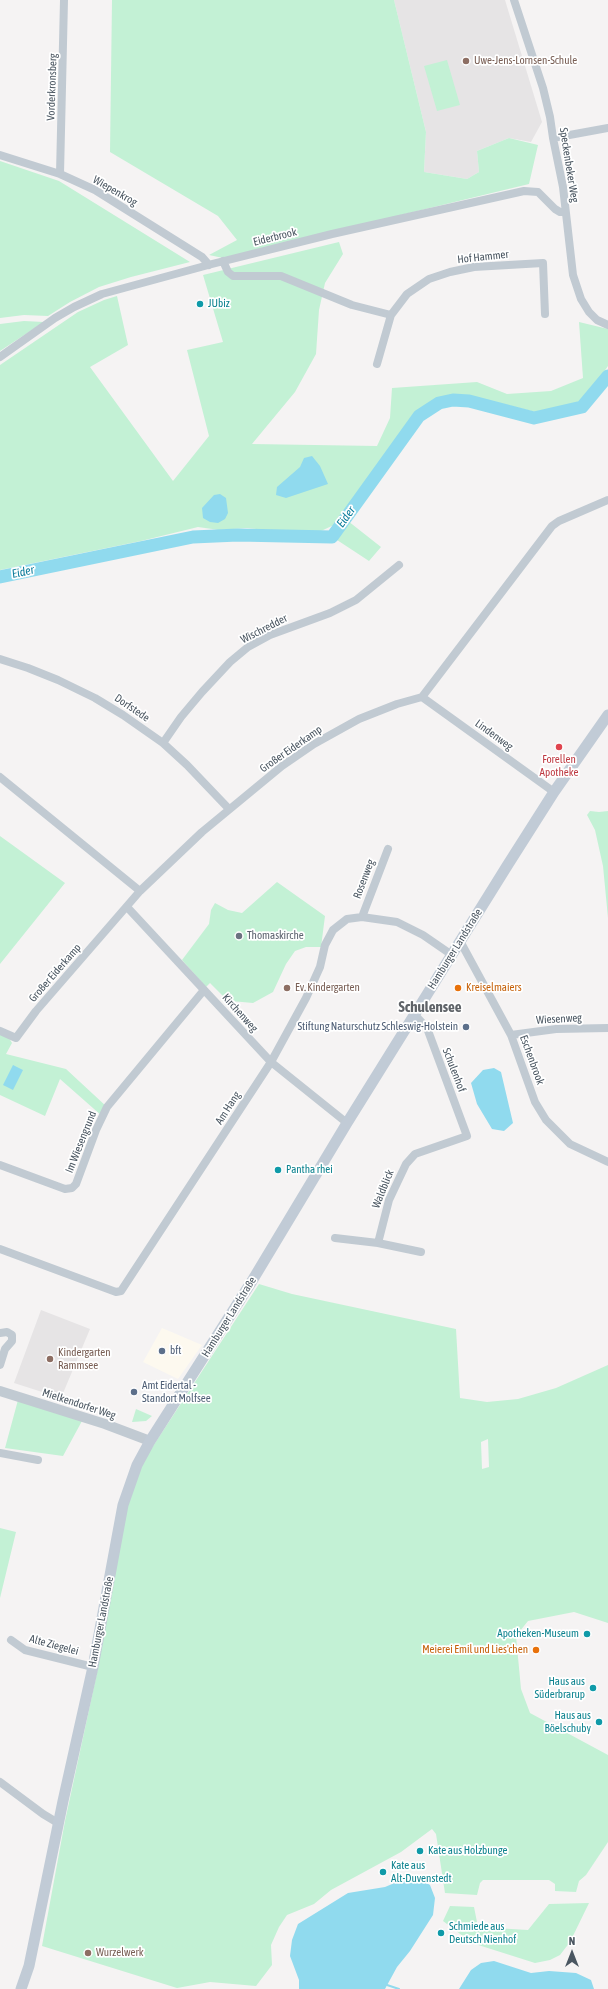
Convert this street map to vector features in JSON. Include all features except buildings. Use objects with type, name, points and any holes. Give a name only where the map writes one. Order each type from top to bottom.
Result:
[{"type":"main road","name":"Hamburger Landstraße","points":[[21,1989],[31,1959],[58,1823],[93,1667],[123,1505],[137,1465],[150,1441],[244,1294],[460,941],[554,792],[607,720]]},
{"type":"street","name":"Vorderkronsberg","points":[[60,174],[64,0]]},
{"type":"street","name":"Speckenbeker Weg","points":[[514,0],[544,88],[563,187],[573,275],[577,289],[589,312],[597,320],[608,324]]},
{"type":"street","points":[[553,138],[608,128]]},
{"type":"street","name":"Wiepenkrog","points":[[0,155],[60,174],[102,194],[202,257],[209,265]]},
{"type":"street","name":"Eiderbrook","points":[[0,357],[55,318],[102,294],[224,261],[332,234],[524,191],[538,192],[555,209],[560,212],[565,212]]},
{"type":"street","points":[[224,261],[228,272],[233,276],[281,276],[352,305],[391,315]]},
{"type":"street","name":"Hof Hammer","points":[[377,364],[391,315],[407,294],[429,279],[450,272],[474,267],[543,263],[545,314]]},
{"type":"street","points":[[422,697],[552,526],[563,518],[608,500]]},
{"type":"street","name":"Wischredder","points":[[163,743],[202,692],[230,662],[248,647],[270,635],[330,613],[356,600],[400,565]]},
{"type":"street","name":"Dorfstede","points":[[0,660],[34,670],[95,698],[163,743],[187,765],[229,809]]},
{"type":"street","name":"Lindenweg","points":[[422,697],[554,792]]},
{"type":"street","name":"Großer Eiderkamp","points":[[0,1031],[16,1038],[36,1011],[140,891],[168,863],[229,809],[282,766],[314,744],[359,719],[397,704],[422,697]]},
{"type":"street","points":[[0,777],[140,891]]},
{"type":"street","name":"Rosenweg","points":[[362,917],[388,849]]},
{"type":"street","name":"Kirchenweg","points":[[127,907],[271,1062],[348,1123]]},
{"type":"street","name":"Am Hang","points":[[0,1249],[116,1292],[121,1291],[271,1062],[306,998],[320,967],[325,945],[333,930],[347,919],[362,917],[397,922],[423,935],[452,956]]},
{"type":"street","name":"Eschenbrook","points":[[460,941],[511,1035],[535,1102],[546,1120],[570,1144],[608,1162]]},
{"type":"street","name":"Im Wiesengrund","points":[[0,1165],[65,1189],[72,1188],[76,1184],[96,1130],[107,1107],[204,990]]},
{"type":"street","name":"Schulenhof","points":[[415,1015],[426,1028],[467,1136]]},
{"type":"street","name":"Wiesenweg","points":[[511,1035],[556,1029],[608,1028]]},
{"type":"street","name":"Waldblick","points":[[378,1243],[389,1200],[406,1164],[415,1154],[467,1136]]},
{"type":"street","points":[[335,1238],[378,1243],[421,1252]]},
{"type":"street","points":[[0,1333],[7,1332],[12,1335],[12,1340],[3,1347],[0,1365]]},
{"type":"street","name":"Mielkendorfer Weg","points":[[0,1391],[105,1424],[150,1441]]},
{"type":"street","points":[[0,1453],[38,1460]]},
{"type":"street","name":"Alte Ziegelei","points":[[11,1640],[25,1650],[93,1667]]},
{"type":"street","points":[[0,1782],[43,1814],[58,1823]]},
{"type":"shaded area","name":"Uwe-Jens-Lornsen-Schule","points":[[394,0],[505,0],[542,122],[531,142],[509,138],[477,151],[479,172],[467,179],[424,172],[426,132]]},
{"type":"shaded area","name":"Kindergarten Rammsee","points":[[41,1310],[90,1329],[61,1398],[14,1383]]},
{"type":"shaded area","points":[[162,1328],[202,1345],[178,1379],[143,1362]]},
{"type":"green space","points":[[112,0],[394,0],[426,132],[424,172],[467,179],[479,172],[477,151],[509,138],[538,145],[529,184],[223,258],[209,255],[237,240],[218,216],[110,152]]},
{"type":"green space","points":[[447,60],[460,105],[437,111],[424,66]]},
{"type":"green space","points":[[0,161],[59,181],[190,262],[99,287],[70,302],[48,316],[24,315],[0,318]]},
{"type":"green space","points":[[339,242],[343,254],[325,283],[319,310],[316,354],[295,392],[252,444],[377,446],[390,418],[392,388],[477,382],[507,394],[551,391],[583,378],[579,322],[608,329],[608,366],[584,400],[556,409],[535,412],[472,396],[453,395],[438,398],[416,414],[406,425],[336,524],[321,531],[274,531],[247,528],[219,530],[198,527],[141,541],[0,570],[0,365],[78,312],[104,300],[117,296],[128,345],[90,367],[173,481],[209,436],[187,350],[223,342],[203,275]]},
{"type":"green space","points":[[24,321],[44,322],[0,351],[0,324]]},
{"type":"green space","points":[[348,521],[381,547],[369,561],[334,538]]},
{"type":"green space","points":[[590,811],[608,811],[608,918],[603,866],[595,830],[587,815]]},
{"type":"green space","points":[[0,836],[65,883],[0,964]]},
{"type":"green space","points":[[277,882],[325,916],[321,947],[306,947],[295,951],[286,964],[273,992],[253,1003],[231,1001],[227,1006],[221,999],[223,996],[210,983],[206,987],[182,960],[209,924],[211,910],[215,903],[228,910],[242,913]]},
{"type":"green space","points":[[0,1034],[9,1038],[12,1043],[6,1054],[66,1069],[107,1107],[102,1116],[60,1079],[45,1116],[0,1095]]},
{"type":"green space","points":[[259,1284],[292,1294],[456,1329],[460,1398],[487,1402],[518,1399],[556,1388],[608,1365],[608,1623],[574,1612],[528,1621],[516,1636],[521,1689],[530,1713],[608,1755],[608,1842],[586,1875],[579,1881],[576,1892],[555,1891],[555,1884],[549,1880],[483,1880],[480,1883],[477,1895],[445,1893],[436,1834],[432,1829],[401,1852],[331,1890],[314,1904],[287,1915],[279,1927],[271,1945],[272,1965],[256,1986],[210,1982],[177,1988],[42,1946],[65,1821],[98,1668],[124,1505],[140,1466]],"holes":[[[488,1439],[489,1467],[482,1469],[481,1442]]]},
{"type":"green space","points":[[18,1400],[82,1421],[63,1456],[5,1448]]},
{"type":"green space","points":[[136,1409],[152,1416],[146,1421],[132,1422]]},
{"type":"green space","points":[[0,1528],[16,1532],[0,1598]]},
{"type":"green space","points":[[589,1903],[570,1942],[560,1955],[550,1960],[535,1963],[472,1943],[443,1921],[450,1906],[474,1907],[478,1927],[528,1930],[549,1904]]},
{"type":"water","points":[[312,456],[320,466],[328,484],[286,498],[276,495],[277,487],[300,467],[304,458]]},
{"type":"water","points":[[220,494],[226,498],[228,513],[225,519],[218,523],[210,522],[203,518],[202,508],[214,495]]},
{"type":"water","points":[[13,1065],[23,1070],[13,1090],[3,1085]]},
{"type":"water","points":[[494,1068],[501,1072],[513,1123],[504,1131],[492,1129],[477,1104],[471,1083],[483,1070]]},
{"type":"water","points":[[418,1878],[430,1885],[435,1898],[433,1915],[410,1951],[397,1967],[385,1989],[299,1989],[299,1980],[290,1956],[292,1940],[298,1924],[348,1893],[385,1887],[404,1879]]},
{"type":"water","points":[[494,1961],[531,1973],[549,1971],[576,1973],[591,1980],[594,1989],[459,1989],[471,1970],[481,1963]]},
{"type":"waterway","name":"Eider","points":[[0,577],[193,537],[238,535],[332,537],[419,416],[439,403],[453,400],[469,401],[534,418],[582,407],[608,376]]},
{"type":"waterway","points":[[387,1985],[399,1989]]},
{"type":"place","name":"Uwe-Jens-Lornsen-Schule","points":[[466,61]]},
{"type":"place","name":"JUbiz","points":[[200,304]]},
{"type":"place","name":"Forellen Apotheke","points":[[559,747]]},
{"type":"place","name":"Thomaskirche","points":[[239,936]]},
{"type":"place","name":"Ev. Kindergarten","points":[[287,988]]},
{"type":"place","name":"Kreiselmaiers","points":[[458,988]]},
{"type":"place","name":"Stiftung Naturschutz Schleswig-Holstein","points":[[466,1027]]},
{"type":"place","name":"Pantha rhei","points":[[278,1170]]},
{"type":"place","name":"bft","points":[[162,1351]]},
{"type":"place","name":"Kindergarten Rammsee","points":[[50,1359]]},
{"type":"place","name":"Amt Eidertal - Standort Molfsee","points":[[134,1392]]},
{"type":"place","name":"Apotheken-Museum","points":[[587,1634]]},
{"type":"place","name":"Meierei Emil und Lies'chen","points":[[536,1650]]},
{"type":"place","name":"Haus aus Süderbrarup","points":[[593,1688]]},
{"type":"place","name":"Haus aus Böelschuby","points":[[599,1722]]},
{"type":"place","name":"Kate aus Holzbunge","points":[[420,1851]]},
{"type":"place","name":"Kate aus Alt-Duvenstedt","points":[[383,1872]]},
{"type":"place","name":"Schmiede aus Deutsch Nienhof","points":[[441,1933]]},
{"type":"place","name":"Wurzelwerk","points":[[88,1953]]},
{"type":"district","name":"Schulensee","points":[[430,1007]]}]
